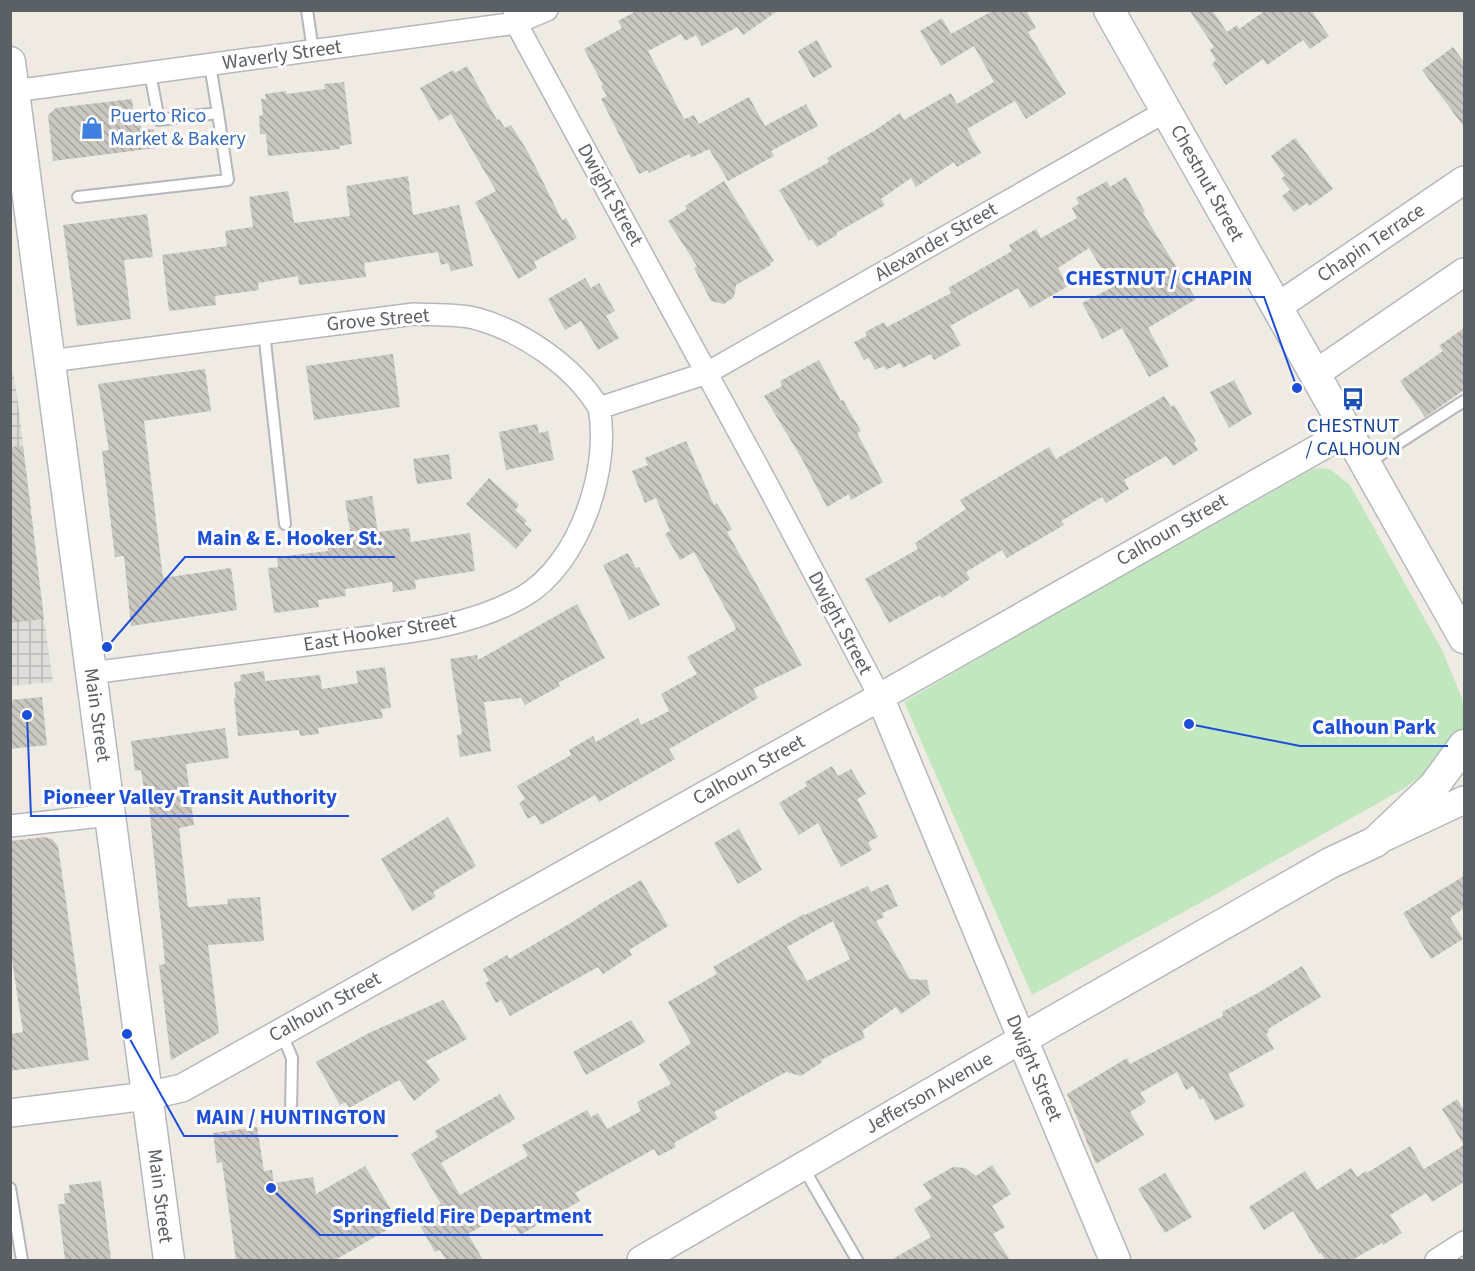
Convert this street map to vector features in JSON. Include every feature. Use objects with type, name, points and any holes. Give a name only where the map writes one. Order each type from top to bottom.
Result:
[{"type":"main road","name":"Chestnut Street","points":[[1109,10],[1464,638]]},
{"type":"main road","name":"Main Street","points":[[10,62],[14,91],[20,208],[50,361],[169,1260]]},
{"type":"main road","name":"Jefferson Avenue","points":[[1022,1039],[1330,863],[1375,842],[1434,786],[1464,745]]},
{"type":"main road","name":"Dwight Street","points":[[1022,1039],[1115,1260]]},
{"type":"street","name":"Waverly Street","points":[[14,91],[313,51],[547,10]]},
{"type":"street","name":"Dwight Street","points":[[515,17],[880,697],[1022,1039]]},
{"type":"street","name":"Alexander Street","points":[[706,373],[1166,111]]},
{"type":"street","name":"Chapin Terrace","points":[[1277,307],[1464,180]]},
{"type":"street","points":[[1315,374],[1464,272]]},
{"type":"street","name":"Grove Street","points":[[50,361],[414,314],[454,315],[474,318],[510,332],[544,352],[576,379],[599,408]]},
{"type":"street","points":[[599,408],[706,373]]},
{"type":"street","name":"East Hooker Street","points":[[92,673],[436,627],[498,609],[526,595],[546,578],[564,557],[589,509],[596,483],[602,440],[599,408]]},
{"type":"street","name":"Calhoun Street","points":[[10,1113],[147,1096],[182,1088],[1347,432]]},
{"type":"street","name":"Jefferson Avenue","points":[[1375,842],[1464,800]]},
{"type":"street","points":[[10,826],[110,815]]},
{"type":"street","name":"Jefferson Avenue","points":[[641,1260],[1022,1039]]},
{"type":"street","points":[[1436,1260],[1464,1242]]},
{"type":"lane","points":[[307,10],[313,51]]},
{"type":"lane","points":[[78,197],[228,180],[210,65]]},
{"type":"lane","points":[[150,73],[159,120],[218,113]]},
{"type":"lane","points":[[264,332],[285,524]]},
{"type":"lane","points":[[1366,464],[1464,400]]},
{"type":"lane","points":[[281,1032],[292,1058],[291,1113]]},
{"type":"lane","points":[[803,1166],[857,1260]]},
{"type":"lane","points":[[10,1188],[22,1260]]},
{"type":"shaded area","points":[[10,358],[17,395],[53,682],[11,686]]},
{"type":"green space","points":[[1315,468],[1330,469],[1350,485],[1442,650],[1464,703],[1463,732],[1440,761],[1405,788],[1032,995],[904,702]]},
{"type":"building","points":[[638,10],[779,10],[743,35],[737,27],[702,46],[696,35],[685,41],[681,34],[648,51],[684,119],[694,115],[699,124],[749,97],[765,126],[806,104],[818,126],[771,151],[774,156],[728,181],[709,149],[691,158],[689,154],[649,173],[648,170],[639,174],[601,99],[607,96],[584,49],[622,28],[618,21]]},
{"type":"building","points":[[994,10],[1026,10],[1036,28],[1028,32],[1066,94],[1026,119],[1015,101],[967,129],[981,153],[957,167],[954,162],[916,187],[911,178],[881,199],[885,205],[836,233],[837,235],[817,247],[812,239],[809,241],[779,190],[829,162],[827,158],[900,113],[904,120],[951,93],[957,104],[994,82],[974,46],[941,66],[920,31],[942,18],[951,34]]},
{"type":"building","points":[[1189,10],[1212,10],[1227,32],[1237,25],[1239,29],[1266,10],[1311,10],[1329,36],[1310,49],[1303,40],[1267,65],[1263,59],[1226,85],[1212,64],[1216,60],[1210,50],[1214,47]]},
{"type":"building","points":[[817,40],[832,67],[813,78],[798,51]]},
{"type":"building","points":[[1453,47],[1464,62],[1464,127],[1422,70]]},
{"type":"building","points":[[467,66],[497,120],[499,119],[505,128],[511,125],[528,152],[562,220],[566,218],[577,238],[534,262],[537,268],[518,279],[475,202],[496,191],[451,114],[439,121],[420,88],[453,70],[455,73]]},
{"type":"building","points":[[344,82],[352,144],[340,146],[340,149],[268,156],[266,134],[260,134],[259,116],[263,115],[261,99],[266,99],[265,94],[286,91],[287,94],[325,89],[324,84]]},
{"type":"building","points":[[132,99],[135,126],[141,125],[142,130],[154,129],[156,148],[53,161],[48,115],[56,108]]},
{"type":"building","points":[[1295,138],[1333,189],[1309,206],[1307,203],[1294,212],[1282,196],[1290,190],[1281,178],[1285,176],[1271,156]]},
{"type":"building","points":[[408,176],[413,215],[459,205],[473,266],[451,271],[448,263],[441,265],[438,252],[364,263],[366,277],[299,285],[298,276],[258,283],[259,290],[215,296],[216,305],[169,311],[162,255],[227,246],[225,231],[253,227],[249,197],[288,191],[294,223],[350,216],[346,186]]},
{"type":"building","points":[[1126,177],[1145,212],[1143,213],[1196,299],[1148,328],[1169,366],[1149,377],[1122,328],[1102,339],[1082,303],[1113,287],[1089,248],[1058,268],[1068,286],[1030,308],[1018,288],[950,326],[961,345],[934,360],[931,354],[903,368],[900,363],[886,370],[884,366],[875,370],[869,358],[864,360],[854,342],[867,336],[865,332],[884,322],[887,327],[951,293],[948,288],[1012,251],[1009,245],[1036,229],[1041,238],[1077,218],[1072,208],[1079,204],[1076,198],[1107,181],[1110,187]]},
{"type":"building","points":[[724,181],[774,261],[736,285],[734,297],[724,304],[711,301],[694,268],[697,266],[668,221],[687,209],[685,206]]},
{"type":"building","points":[[147,214],[153,257],[124,260],[131,319],[77,326],[63,225]]},
{"type":"building","points":[[585,278],[591,288],[599,283],[615,311],[606,316],[619,338],[598,350],[581,321],[565,330],[548,299]]},
{"type":"building","points":[[1464,328],[1464,390],[1425,417],[1400,381],[1443,351],[1439,346]]},
{"type":"building","points":[[393,354],[400,407],[314,420],[306,366]]},
{"type":"building","points":[[819,360],[841,401],[843,400],[861,431],[857,433],[883,482],[851,500],[849,494],[827,507],[802,459],[764,396],[782,386],[780,381]]},
{"type":"building","points":[[205,369],[211,411],[144,421],[163,578],[231,568],[237,610],[131,626],[124,556],[115,557],[102,451],[109,450],[98,384]]},
{"type":"building","points":[[1234,380],[1252,414],[1229,428],[1210,392]]},
{"type":"building","points":[[1164,396],[1171,407],[1174,405],[1196,441],[1194,443],[1198,450],[1173,466],[1166,456],[1124,480],[1129,489],[1106,503],[1102,497],[1061,521],[1064,525],[1007,558],[1002,550],[966,572],[970,579],[942,598],[940,595],[889,623],[865,579],[918,549],[915,543],[966,509],[960,500],[1049,447],[1056,459]]},
{"type":"building","points":[[537,424],[539,433],[548,431],[554,460],[506,470],[499,432]]},
{"type":"building","points":[[686,441],[714,505],[717,503],[732,529],[727,532],[802,665],[753,689],[758,698],[669,749],[675,759],[599,802],[595,795],[541,825],[535,815],[528,819],[519,803],[525,799],[517,786],[571,755],[569,750],[593,736],[596,742],[638,718],[641,725],[669,711],[661,694],[697,674],[687,657],[736,628],[694,552],[680,560],[665,534],[670,531],[656,498],[645,503],[632,471],[648,465],[645,458]]},
{"type":"building","points":[[23,446],[44,619],[10,623],[10,447]]},
{"type":"building","points":[[449,454],[452,479],[417,484],[413,459]]},
{"type":"building","points":[[489,478],[519,505],[515,510],[527,521],[524,524],[532,530],[516,549],[466,504]]},
{"type":"building","points":[[372,496],[378,532],[409,528],[411,542],[470,533],[475,571],[415,580],[416,589],[393,592],[392,582],[345,589],[346,596],[318,600],[319,607],[274,613],[268,568],[278,567],[277,557],[328,551],[327,539],[351,536],[345,501]]},
{"type":"building","points":[[628,553],[636,568],[639,567],[660,605],[629,620],[603,565]]},
{"type":"building","points":[[577,604],[605,658],[558,683],[560,686],[525,705],[521,698],[484,702],[491,751],[460,757],[457,735],[462,734],[450,659],[477,655],[478,660]]},
{"type":"building","points":[[385,667],[391,708],[381,709],[383,718],[318,728],[319,734],[300,736],[299,730],[238,736],[234,682],[241,681],[240,675],[264,671],[265,681],[320,675],[322,689],[358,683],[356,671]]},
{"type":"building","points":[[42,697],[47,745],[10,749],[10,700]]},
{"type":"building","points":[[225,728],[229,758],[186,764],[194,825],[179,828],[188,907],[228,904],[227,899],[260,897],[264,941],[208,945],[219,1033],[171,1060],[159,965],[165,964],[147,787],[144,788],[141,770],[135,771],[131,741]]},
{"type":"building","points":[[832,766],[838,776],[851,769],[866,794],[857,799],[878,837],[868,842],[872,850],[841,867],[818,823],[799,835],[779,803],[807,786],[805,782]]},
{"type":"building","points":[[448,817],[476,866],[433,892],[436,897],[412,911],[381,859]]},
{"type":"building","points":[[739,829],[762,870],[738,884],[714,843]]},
{"type":"building","points":[[44,837],[52,839],[58,846],[89,1060],[10,1071],[10,1034],[23,1032],[10,947],[10,841]]},
{"type":"building","points":[[1464,876],[1464,908],[1450,918],[1463,939],[1431,959],[1403,913]]},
{"type":"building","points":[[641,880],[668,926],[629,950],[632,955],[603,974],[598,967],[510,1016],[501,1000],[496,1003],[485,983],[489,981],[483,969],[507,955],[509,959]]},
{"type":"building","points":[[888,884],[898,906],[882,913],[884,917],[876,921],[910,979],[927,980],[930,994],[901,1014],[896,1007],[862,1031],[865,1038],[821,1060],[822,1062],[801,1076],[786,1072],[714,1112],[718,1118],[674,1143],[676,1147],[658,1156],[654,1149],[575,1193],[580,1201],[520,1235],[515,1226],[508,1230],[500,1216],[468,1234],[483,1260],[446,1260],[440,1250],[435,1252],[416,1219],[441,1204],[411,1154],[438,1137],[435,1131],[500,1094],[515,1119],[441,1163],[460,1195],[528,1156],[522,1145],[587,1110],[591,1117],[598,1113],[607,1129],[641,1111],[637,1102],[671,1084],[659,1064],[691,1043],[668,1002],[717,974],[713,967],[804,914],[868,886],[871,892]],"holes":[[[833,921],[850,959],[807,981],[787,947]]]},
{"type":"building","points":[[1302,966],[1321,997],[1268,1029],[1269,1032],[1266,1034],[1274,1049],[1228,1074],[1245,1106],[1215,1121],[1203,1098],[1200,1100],[1193,1086],[1186,1090],[1177,1072],[1140,1093],[1146,1102],[1130,1112],[1144,1135],[1096,1164],[1067,1094],[1127,1058],[1130,1064],[1223,1016],[1222,1012]]},
{"type":"building","points":[[443,1000],[467,1039],[426,1061],[440,1080],[414,1101],[399,1080],[349,1108],[346,1102],[340,1105],[316,1062],[369,1033]]},
{"type":"building","points":[[631,1020],[645,1042],[586,1075],[573,1052]]},
{"type":"building","points":[[1457,1099],[1464,1110],[1464,1145],[1442,1109]]},
{"type":"building","points":[[257,1127],[264,1171],[272,1170],[274,1183],[313,1177],[316,1194],[365,1166],[399,1223],[335,1260],[236,1260],[222,1162],[217,1163],[213,1133]]},
{"type":"building","points":[[1464,1145],[1464,1182],[1432,1202],[1426,1193],[1390,1215],[1402,1233],[1352,1260],[1325,1260],[1293,1211],[1264,1230],[1249,1207],[1305,1171],[1317,1190],[1351,1168],[1357,1177],[1366,1171],[1367,1173],[1410,1146],[1424,1169]]},
{"type":"building","points":[[992,1165],[1011,1194],[992,1206],[1005,1227],[993,1234],[1010,1260],[891,1260],[931,1237],[914,1209],[932,1198],[923,1184],[953,1167],[965,1168],[976,1176]]},
{"type":"building","points":[[1165,1173],[1192,1217],[1165,1233],[1138,1189]]},
{"type":"building","points":[[101,1181],[111,1260],[65,1260],[58,1204],[65,1204],[64,1193],[70,1193],[69,1185]]},
{"type":"place","name":"Puerto Rico Market & Bakery","points":[[92,128]]},
{"type":"place","name":"CHESTNUT / CHAPIN","points":[[1297,388]]},
{"type":"place","name":"CHESTNUT / CALHOUN","points":[[1353,399]]},
{"type":"place","name":"Main & E. Hooker St.","points":[[107,647]]},
{"type":"place","name":"Pioneer Valley Transit Authority","points":[[27,715]]},
{"type":"place","name":"Calhoun Park","points":[[1189,724]]},
{"type":"place","name":"MAIN / HUNTINGTON","points":[[127,1034]]},
{"type":"place","name":"Springfield Fire Department","points":[[271,1188]]}]
